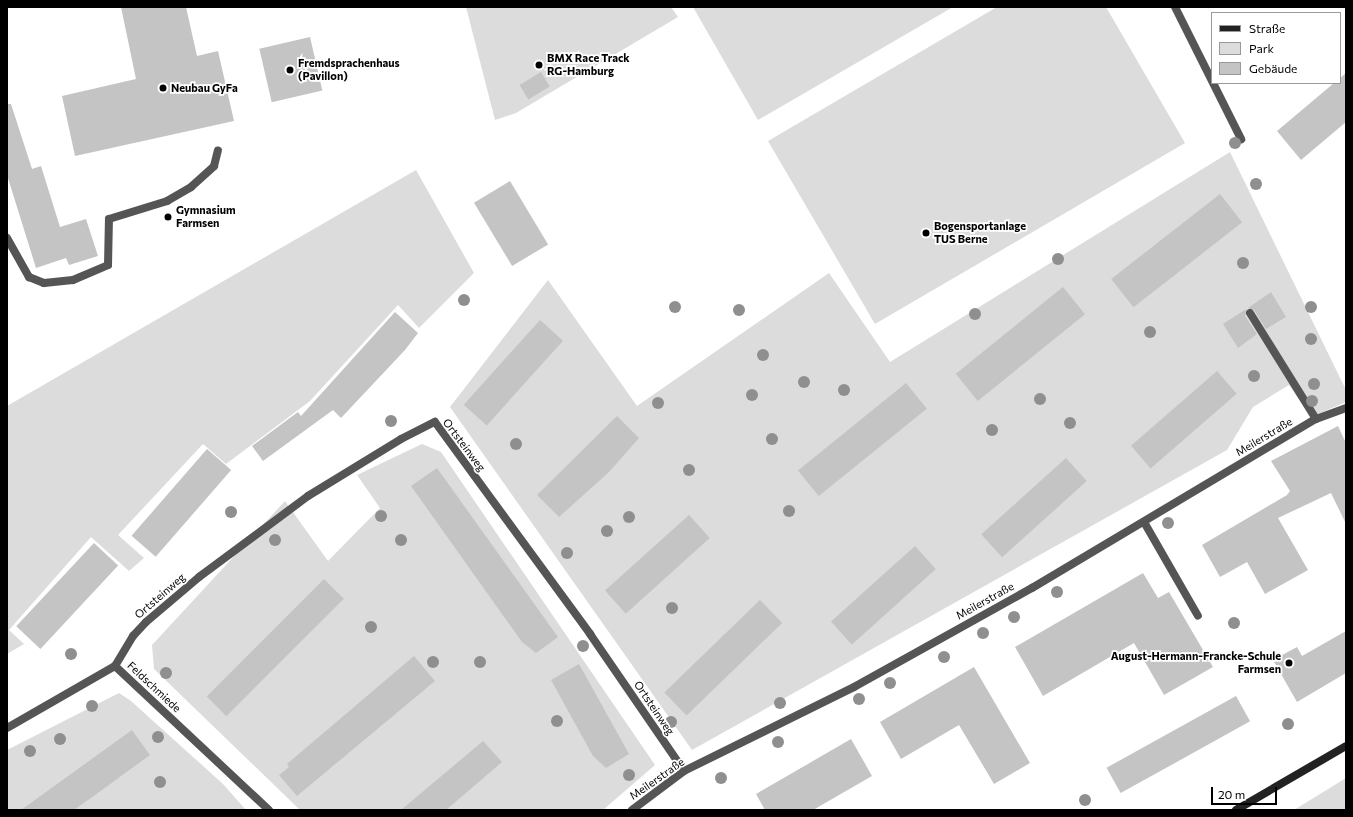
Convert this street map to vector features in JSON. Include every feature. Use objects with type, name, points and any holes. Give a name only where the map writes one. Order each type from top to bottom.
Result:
[{"type":"main road","points":[[1236,810],[1346,746]]},
{"type":"street","points":[[1175,7],[1211,79]]},
{"type":"street","points":[[1214,84],[1241,139]]},
{"type":"street","points":[[7,238],[29,277],[44,283],[73,280],[108,264],[109,219],[167,201],[191,187],[214,166],[218,150]]},
{"type":"street","points":[[1250,313],[1316,419]]},
{"type":"street","name":"Meilerstraße","points":[[632,810],[684,771],[844,693],[1144,522],[1316,419],[1346,408]]},
{"type":"street","name":"Ortsteinweg","points":[[115,666],[133,636],[146,622],[199,577],[308,496],[401,439],[435,422],[590,634],[684,771]]},
{"type":"street","points":[[1144,522],[1198,616]]},
{"type":"street","name":"Feldschmiede","points":[[7,728],[115,666],[269,810]]},
{"type":"green space","name":"BMX Race Track RG-Hamburg","points":[[466,7],[671,7],[678,17],[516,113],[495,120]]},
{"type":"green space","points":[[693,7],[953,7],[758,120]]},
{"type":"green space","name":"Bogensportanlage TUS Berne","points":[[997,7],[1106,7],[1185,143],[875,324],[768,141]]},
{"type":"green space","points":[[1230,152],[1346,390],[1346,402],[1311,417],[1289,385],[1253,407],[1227,450],[692,750],[450,407],[548,280],[637,406],[829,273],[890,362]]},
{"type":"green space","points":[[416,170],[474,273],[419,328],[398,305],[310,401],[226,464],[203,444],[118,535],[144,558],[129,571],[91,537],[9,630],[24,644],[7,654],[7,406]]},
{"type":"green space","points":[[422,444],[441,452],[655,765],[603,810],[300,810],[154,669],[152,645],[285,501],[328,561],[380,508],[357,475]]},
{"type":"green space","points":[[119,693],[131,701],[223,784],[246,810],[7,810],[7,750]]},
{"type":"green space","points":[[1346,778],[1346,810],[1294,810]]},
{"type":"building","name":"Neubau GyFa","points":[[121,7],[186,7],[197,56],[218,51],[234,121],[75,156],[62,96],[136,79]]},
{"type":"building","name":"Fremdsprachenhaus (Pavillon)","points":[[310,37],[322,91],[272,102],[259,49]]},
{"type":"building","points":[[541,72],[550,87],[528,99],[520,85]]},
{"type":"building","points":[[1346,73],[1346,122],[1301,160],[1277,131],[1333,84],[1341,84],[1341,77]]},
{"type":"building","points":[[7,104],[11,104],[32,169],[41,166],[60,227],[86,219],[98,256],[69,265],[66,258],[36,268],[7,175]]},
{"type":"building","points":[[510,181],[548,244],[512,266],[474,203]]},
{"type":"building","points":[[1220,194],[1242,222],[1133,307],[1111,279]]},
{"type":"building","points":[[1063,287],[1085,314],[978,401],[956,374]]},
{"type":"building","points":[[1271,292],[1286,317],[1266,329],[1254,310],[1248,308]]},
{"type":"building","points":[[1246,309],[1245,316],[1257,334],[1238,348],[1223,324]]},
{"type":"building","points":[[395,312],[418,333],[405,350],[341,418],[333,410],[263,461],[252,446],[298,412],[301,416]]},
{"type":"building","points":[[540,320],[563,341],[487,425],[464,405]]},
{"type":"building","points":[[1217,371],[1237,394],[1151,468],[1131,446]]},
{"type":"building","points":[[906,383],[927,409],[819,496],[798,470]]},
{"type":"building","points":[[617,416],[639,438],[609,472],[559,517],[537,495]]},
{"type":"building","points":[[1338,426],[1346,443],[1346,524],[1331,493],[1278,518],[1308,570],[1265,594],[1247,562],[1220,577],[1202,545],[1287,495],[1290,491],[1271,461]]},
{"type":"building","points":[[207,449],[231,470],[156,557],[132,536]]},
{"type":"building","points":[[1066,458],[1087,481],[1002,557],[981,534]]},
{"type":"building","points":[[437,468],[558,637],[536,653],[522,642],[411,486]]},
{"type":"building","points":[[689,515],[710,538],[626,614],[605,591]]},
{"type":"building","points":[[94,543],[118,566],[40,649],[16,626]]},
{"type":"building","points":[[915,546],[936,569],[852,645],[831,622]]},
{"type":"building","points":[[1143,573],[1158,598],[1169,592],[1213,667],[1164,695],[1134,643],[1043,696],[1015,647]]},
{"type":"building","points":[[324,579],[344,599],[226,716],[207,696]]},
{"type":"building","points":[[760,600],[782,623],[687,715],[664,692]]},
{"type":"building","points":[[1346,631],[1346,673],[1297,702],[1273,660],[1297,647],[1302,656]]},
{"type":"building","points":[[414,656],[435,681],[297,796],[279,775],[289,767],[287,764]]},
{"type":"building","points":[[579,664],[629,754],[606,768],[593,756],[551,680]]},
{"type":"building","points":[[974,667],[1030,763],[994,784],[959,725],[901,759],[880,722]]},
{"type":"building","points":[[1236,696],[1250,721],[1121,793],[1107,768]]},
{"type":"building","points":[[132,730],[150,755],[102,790],[74,810],[21,810]]},
{"type":"building","points":[[851,739],[872,776],[813,810],[765,810],[756,794]]},
{"type":"building","points":[[483,741],[502,762],[446,810],[401,810]]},
{"type":"place","name":"BMX Race Track RG-Hamburg","points":[[539,65]]},
{"type":"place","name":"Fremdsprachenhaus (Pavillon)","points":[[290,70]]},
{"type":"place","name":"Neubau GyFa","points":[[163,88]]},
{"type":"place","name":"Gymnasium Farmsen","points":[[168,217]]},
{"type":"place","name":"Bogensportanlage TUS Berne","points":[[926,233]]},
{"type":"place","name":"August-Hermann-Francke-Schule Farmsen","points":[[1289,663]]}]
